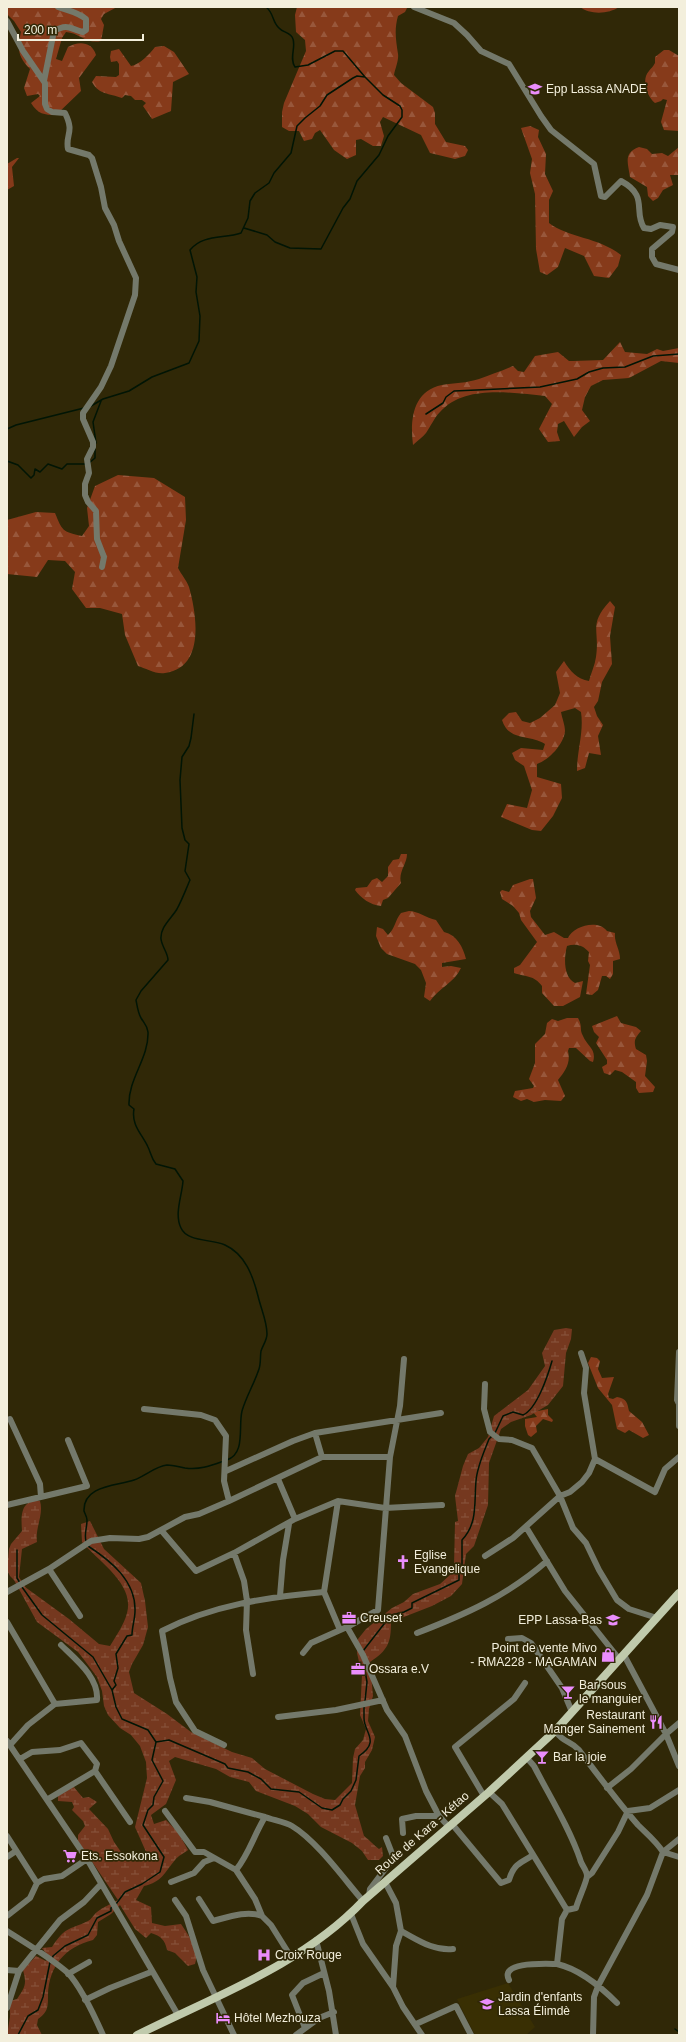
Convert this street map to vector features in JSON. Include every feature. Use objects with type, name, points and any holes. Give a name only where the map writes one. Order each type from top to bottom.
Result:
[{"type":"main road","name":"Route de Kara - Kétao","points":[[138,2035],[260,1976],[316,1940],[351,1914],[366,1898],[487,1794],[555,1731],[679,1593]]},
{"type":"street","points":[[58,7],[78,13],[86,19],[86,30],[83,32],[70,26],[61,27],[54,31],[44,81],[45,104],[47,109],[52,112],[65,113],[71,130],[67,144],[68,149],[89,155],[92,158],[101,187],[104,208],[114,225],[118,241],[136,278],[135,295],[111,367],[101,387],[83,413],[83,419],[93,442],[93,447],[87,459],[89,473],[85,484],[85,495],[88,502],[96,511],[97,539],[104,557],[102,567]]},
{"type":"street","points":[[414,7],[454,23],[481,51],[509,64],[551,130],[594,164],[601,196],[605,197],[621,181],[631,188],[640,201],[640,223],[644,228],[651,229],[660,225],[673,228],[672,232],[652,249],[652,257],[656,264],[679,270]]},
{"type":"street","points":[[7,21],[23,51],[44,81]]},
{"type":"street","points":[[679,1352],[677,1400],[679,1426]]},
{"type":"street","points":[[485,1556],[526,1527],[560,1496],[570,1492],[582,1482],[589,1473],[595,1459],[584,1393],[586,1368],[582,1353]]},
{"type":"street","points":[[303,1654],[311,1643],[347,1628],[378,1610],[390,1457],[397,1420],[404,1359]]},
{"type":"street","points":[[485,1384],[484,1409],[490,1432],[499,1438],[512,1440],[532,1448],[560,1496],[573,1528],[586,1543],[599,1570],[617,1600],[629,1609],[657,1618]]},
{"type":"street","points":[[144,1409],[201,1415],[215,1420],[226,1436],[226,1470],[224,1481],[229,1501]]},
{"type":"street","points":[[226,1470],[293,1441],[315,1434],[441,1413]]},
{"type":"street","points":[[10,1419],[40,1484],[41,1496]]},
{"type":"street","points":[[315,1434],[322,1457]]},
{"type":"street","points":[[7,1506],[41,1496],[87,1486],[68,1440]]},
{"type":"street","points":[[595,1459],[655,1492],[665,1469],[679,1456]]},
{"type":"street","points":[[7,1592],[49,1569],[91,1541],[110,1538],[139,1539],[148,1537],[185,1517],[199,1514],[229,1501],[322,1457],[390,1457]]},
{"type":"street","points":[[278,1479],[295,1519]]},
{"type":"street","points":[[338,1502],[324,1592],[340,1630]]},
{"type":"street","points":[[161,1530],[196,1571],[234,1553],[289,1524],[295,1519],[338,1502],[385,1508],[442,1505]]},
{"type":"street","points":[[280,1596],[283,1560],[289,1524]]},
{"type":"street","points":[[526,1527],[565,1590],[622,1657],[676,1753],[679,1766]]},
{"type":"street","points":[[234,1553],[244,1580],[247,1601],[246,1630],[253,1674]]},
{"type":"street","points":[[417,1633],[482,1607],[518,1585],[547,1561]]},
{"type":"street","points":[[49,1569],[80,1616]]},
{"type":"street","points":[[224,1745],[195,1731],[176,1702],[170,1678],[162,1631],[182,1621],[247,1601],[324,1592]]},
{"type":"street","points":[[7,1622],[55,1704]]},
{"type":"street","points":[[347,1628],[362,1653],[387,1710],[406,1738],[416,1767],[439,1816],[450,1826],[501,1883],[509,1880],[516,1864],[533,1855]]},
{"type":"street","points":[[508,1639],[522,1638],[527,1639],[531,1643],[562,1688],[572,1712]]},
{"type":"street","points":[[61,1645],[87,1671],[97,1696],[97,1700],[55,1704],[28,1725],[9,1743],[112,1899],[152,1972],[178,2015]]},
{"type":"street","points":[[525,1683],[514,1699],[456,1747],[487,1794],[502,1804],[567,1910]]},
{"type":"street","points":[[278,1717],[336,1710],[382,1700]]},
{"type":"street","points":[[607,1788],[632,1769],[666,1734],[679,1723]]},
{"type":"street","points":[[555,1731],[562,1740],[575,1745],[607,1788],[628,1811],[638,1825],[657,1842],[663,1852],[679,1857]]},
{"type":"street","points":[[20,1759],[32,1752],[60,1750],[82,1743],[97,1764],[95,1771],[48,1800]]},
{"type":"street","points":[[526,1757],[534,1766],[575,1843],[587,1877]]},
{"type":"street","points":[[95,1771],[130,1822]]},
{"type":"street","points":[[628,1811],[650,1808],[679,1790]]},
{"type":"street","points":[[186,1798],[210,1802],[290,1825],[366,1898],[370,1889],[392,1860],[393,1856],[386,1838]]},
{"type":"street","points":[[165,1811],[195,1852],[204,1852],[236,1870],[255,1899],[262,1916],[271,1925],[291,1957]]},
{"type":"street","points":[[557,1964],[562,1919],[567,1910],[576,1908],[587,1877],[592,1873],[618,1832],[628,1811]]},
{"type":"street","points":[[403,1833],[402,1820],[416,1816],[439,1816]]},
{"type":"street","points":[[236,1870],[246,1859],[257,1830],[265,1817]]},
{"type":"street","points":[[7,1836],[38,1883]]},
{"type":"street","points":[[592,2035],[594,1997],[598,1986],[647,1895],[663,1852],[679,1839]]},
{"type":"street","points":[[7,1857],[16,1851]]},
{"type":"street","points":[[170,1882],[194,1873],[204,1862],[214,1858]]},
{"type":"street","points":[[7,1916],[30,1898],[38,1883],[44,1879],[62,1876],[87,1859]]},
{"type":"street","points":[[385,1882],[396,1903],[401,1931],[396,1946],[393,1987]]},
{"type":"street","points":[[7,2008],[19,1971],[60,1920],[84,1902],[102,1884]]},
{"type":"street","points":[[199,1899],[213,1921],[233,1915],[258,1914],[262,1916]]},
{"type":"street","points":[[175,1900],[186,1916],[203,1970],[234,2035]]},
{"type":"street","points":[[351,1914],[363,1944],[393,1987],[403,2007],[416,2024],[422,2035]]},
{"type":"street","points":[[7,1931],[36,1949],[68,1974],[85,2000],[103,2035]]},
{"type":"street","points":[[401,1931],[434,1948],[440,1950],[453,1949]]},
{"type":"street","points":[[316,1940],[334,2012],[336,2035]]},
{"type":"street","points":[[68,1974],[89,1962]]},
{"type":"street","points":[[509,1980],[507,1976],[508,1972],[512,1968],[529,1965],[563,1965],[598,1986],[617,2003]]},
{"type":"street","points":[[7,1970],[19,1971]]},
{"type":"street","points":[[85,2000],[110,1988],[152,1972]]},
{"type":"street","points":[[305,2028],[292,1995],[303,1983],[324,1973]]},
{"type":"street","points":[[416,2024],[456,2006],[471,2035]]},
{"type":"street","points":[[296,2035],[319,2018],[334,2012]]},
{"type":"shaded area","points":[[508,1983],[535,2027],[526,2035],[475,2035],[457,1999]]},
{"type":"green space","points":[[7,7],[117,7],[104,14],[101,19],[104,25],[101,41],[95,42],[87,40],[75,34],[66,32],[62,38],[56,59],[62,61],[68,47],[80,43],[91,47],[96,55],[79,78],[81,91],[56,115],[48,115],[36,110],[31,103],[40,96],[38,94],[27,96],[24,88],[30,69],[21,57],[19,43],[21,32],[14,21],[7,14]]},
{"type":"green space","points":[[297,7],[407,8],[405,12],[398,16],[396,26],[398,56],[394,75],[401,83],[433,107],[435,113],[435,124],[446,142],[465,146],[468,150],[465,156],[455,159],[430,153],[421,135],[383,117],[380,122],[384,136],[381,146],[373,146],[361,139],[356,140],[356,155],[347,159],[334,150],[320,130],[315,133],[312,139],[304,141],[299,131],[289,131],[282,127],[282,112],[284,103],[306,51],[305,40],[296,32],[295,15]]},
{"type":"green space","points":[[580,7],[619,7],[600,13],[584,10]]},
{"type":"green space","points":[[164,46],[174,52],[189,74],[173,82],[171,111],[152,119],[143,106],[146,103],[142,100],[135,100],[131,96],[125,95],[122,98],[105,93],[98,89],[92,82],[96,76],[116,77],[119,75],[119,64],[117,61],[111,62],[111,51],[119,49],[131,66],[141,61],[155,47]]},
{"type":"green space","points":[[664,50],[669,50],[679,56],[679,131],[664,130],[661,122],[667,100],[663,99],[655,103],[647,92],[645,83],[647,74],[655,63],[655,57]]},
{"type":"green space","points":[[530,126],[539,130],[538,137],[546,154],[545,174],[553,191],[549,200],[549,223],[565,232],[612,249],[621,255],[618,266],[609,278],[594,276],[584,256],[565,248],[558,267],[547,275],[540,272],[536,249],[535,194],[530,173],[532,159],[521,128]]},
{"type":"green space","points":[[639,147],[647,149],[652,154],[662,153],[668,156],[679,147],[679,175],[670,175],[673,185],[663,190],[658,198],[653,201],[648,196],[647,187],[630,177],[628,163],[629,155],[634,149]]},
{"type":"green space","points":[[19,158],[12,167],[14,186],[7,190],[7,164]]},
{"type":"green space","points":[[620,342],[625,352],[647,354],[657,349],[663,351],[679,348],[679,363],[661,361],[629,378],[603,380],[591,386],[585,397],[582,410],[590,421],[582,427],[574,437],[564,421],[558,424],[557,432],[560,441],[548,442],[539,429],[552,404],[545,396],[490,392],[462,397],[450,403],[434,419],[426,433],[413,445],[412,426],[415,408],[424,394],[432,388],[474,380],[513,366],[518,371],[524,372],[535,356],[558,352],[569,361],[603,360]]},
{"type":"green space","points":[[118,475],[154,478],[185,497],[186,520],[178,568],[188,585],[192,599],[195,639],[192,651],[187,661],[178,669],[165,673],[155,672],[138,666],[125,635],[122,614],[100,608],[86,608],[72,589],[75,572],[65,561],[48,560],[37,577],[7,574],[7,520],[36,512],[55,513],[61,527],[70,533],[82,536],[89,526],[87,508],[95,486]]},
{"type":"green space","points":[[610,601],[615,607],[610,636],[612,664],[602,682],[598,701],[594,707],[597,716],[603,725],[598,736],[601,755],[589,753],[585,768],[577,771],[582,727],[581,712],[575,708],[561,712],[565,726],[562,741],[551,755],[537,764],[537,777],[561,784],[562,798],[553,816],[541,831],[532,830],[501,817],[507,804],[527,808],[532,790],[524,766],[515,760],[512,753],[521,748],[543,750],[545,744],[533,739],[514,735],[505,727],[502,720],[509,713],[516,712],[522,721],[530,723],[540,718],[555,705],[560,693],[556,672],[564,661],[574,674],[589,681],[596,657],[597,622],[603,609]]},
{"type":"green space","points":[[401,854],[407,854],[407,858],[400,879],[401,883],[388,898],[383,900],[381,906],[370,903],[360,896],[355,890],[356,888],[367,887],[372,880],[377,878],[382,882],[388,876],[388,867],[393,860],[399,859]]},
{"type":"green space","points":[[533,879],[536,898],[530,911],[531,917],[545,935],[554,932],[564,938],[568,938],[580,927],[592,925],[598,925],[607,931],[615,933],[615,940],[620,959],[613,961],[613,974],[610,979],[606,976],[602,976],[598,990],[592,995],[586,994],[590,965],[588,961],[589,952],[579,945],[567,946],[565,966],[566,972],[571,980],[575,983],[583,981],[580,997],[563,1006],[554,1006],[542,993],[542,986],[539,982],[530,977],[514,973],[514,968],[520,965],[537,942],[521,920],[519,913],[513,906],[502,899],[500,892],[502,890],[509,892],[513,885]]},
{"type":"green space","points":[[409,911],[416,912],[436,920],[444,932],[459,942],[466,959],[442,963],[442,967],[451,966],[461,968],[454,978],[430,1001],[424,997],[426,983],[421,970],[415,964],[387,954],[381,948],[376,936],[377,927],[383,929],[388,935],[401,913]]},
{"type":"green space","points":[[617,1016],[621,1023],[636,1027],[641,1031],[636,1039],[635,1046],[636,1049],[646,1055],[647,1061],[645,1076],[655,1087],[653,1092],[639,1093],[636,1088],[636,1082],[622,1072],[615,1070],[610,1075],[604,1073],[602,1067],[607,1064],[607,1060],[596,1043],[599,1037],[594,1032],[592,1026]]},
{"type":"green space","points":[[567,1018],[578,1018],[582,1034],[593,1051],[593,1062],[576,1048],[569,1048],[568,1063],[558,1080],[565,1096],[561,1101],[545,1100],[534,1102],[527,1099],[521,1101],[513,1097],[515,1091],[533,1088],[534,1086],[529,1079],[535,1063],[535,1044],[545,1034],[547,1023],[552,1019],[558,1021]]},
{"type":"green space","points":[[566,1328],[572,1329],[571,1339],[566,1353],[563,1386],[548,1405],[531,1415],[511,1422],[501,1429],[489,1463],[488,1505],[474,1546],[466,1554],[462,1584],[451,1596],[432,1606],[391,1622],[389,1641],[385,1650],[370,1662],[373,1696],[369,1709],[368,1721],[375,1737],[372,1750],[365,1762],[365,1768],[360,1776],[355,1805],[364,1836],[379,1849],[382,1847],[383,1856],[379,1860],[368,1860],[362,1851],[352,1843],[321,1827],[308,1814],[295,1806],[256,1791],[249,1782],[230,1777],[216,1769],[175,1757],[169,1761],[176,1780],[166,1804],[151,1815],[154,1824],[166,1820],[178,1832],[188,1850],[176,1859],[159,1879],[144,1886],[136,1900],[151,1907],[152,1923],[165,1926],[181,1924],[195,1948],[195,1964],[188,1966],[175,1953],[167,1950],[164,1941],[157,1936],[151,1933],[146,1938],[135,1929],[120,1905],[111,1914],[98,1922],[97,1935],[93,1940],[74,1947],[60,1959],[55,1967],[49,1985],[47,2009],[38,2019],[37,2025],[42,2035],[7,2035],[10,2017],[10,2001],[17,1999],[23,1989],[25,1979],[23,1970],[36,1956],[46,1961],[48,1956],[42,1948],[52,1947],[64,1932],[88,1921],[99,1910],[118,1900],[78,1841],[78,1835],[85,1826],[83,1821],[72,1810],[74,1807],[72,1802],[58,1801],[58,1795],[73,1786],[83,1798],[89,1797],[97,1802],[89,1809],[108,1829],[114,1842],[126,1859],[142,1858],[147,1854],[135,1827],[147,1778],[146,1762],[140,1746],[131,1735],[120,1728],[108,1715],[104,1706],[102,1691],[97,1677],[78,1652],[37,1622],[7,1570],[9,1549],[11,1544],[22,1531],[22,1515],[25,1506],[33,1501],[40,1501],[41,1511],[37,1531],[37,1542],[22,1549],[19,1577],[25,1587],[69,1619],[99,1644],[110,1646],[124,1622],[128,1602],[126,1592],[121,1583],[82,1542],[81,1524],[90,1521],[104,1549],[141,1583],[148,1627],[143,1645],[129,1672],[134,1693],[167,1714],[191,1732],[232,1752],[252,1758],[265,1769],[313,1794],[325,1799],[335,1800],[352,1783],[353,1758],[355,1749],[363,1740],[366,1729],[360,1715],[362,1675],[357,1653],[358,1639],[366,1629],[392,1608],[404,1602],[413,1594],[440,1584],[450,1575],[454,1567],[455,1522],[458,1521],[455,1496],[463,1466],[468,1454],[479,1448],[488,1437],[494,1416],[528,1390],[545,1366],[542,1353],[554,1330]]},
{"type":"green space","points":[[591,1357],[597,1358],[600,1361],[598,1369],[602,1378],[614,1377],[608,1394],[609,1398],[613,1399],[617,1397],[625,1400],[629,1411],[642,1422],[649,1435],[643,1438],[629,1430],[625,1433],[617,1429],[612,1405],[598,1388],[588,1363]]},
{"type":"green space","points":[[548,1409],[548,1415],[553,1420],[552,1422],[543,1419],[536,1426],[537,1432],[531,1437],[528,1435],[525,1426],[525,1419],[537,1417],[533,1412]]},
{"type":"waterway","points":[[244,228],[267,235],[275,242],[290,248],[321,249],[343,208],[350,199],[357,181],[379,155],[388,136],[402,117],[402,110],[400,106],[383,95],[365,77],[343,51],[335,51],[308,65],[295,67],[293,64],[293,39],[289,34],[277,26],[269,9],[266,7]]},
{"type":"waterway","points":[[91,406],[103,399],[129,391],[152,377],[189,363],[199,341],[200,316],[196,292],[197,277],[190,250],[201,241],[241,233],[248,218],[250,201],[255,193],[269,183],[274,173],[291,153],[297,126],[320,106],[327,95],[357,76],[365,77]]},
{"type":"waterway","points":[[426,414],[443,403],[446,397],[454,391],[540,387],[577,379],[589,372],[603,368],[625,367],[653,356],[679,354]]},
{"type":"waterway","points":[[96,443],[93,422],[101,401]]},
{"type":"waterway","points":[[7,429],[16,425],[84,408]]},
{"type":"waterway","points":[[89,463],[95,458],[95,449]]},
{"type":"waterway","points":[[7,461],[18,465],[31,478],[34,475],[35,469],[40,472],[48,464],[62,469],[67,464],[86,464]]},
{"type":"waterway","points":[[194,714],[189,746],[182,757],[180,780],[182,828],[185,840],[189,844],[185,871],[190,880],[177,909],[166,923],[162,931],[161,939],[168,960],[141,991],[136,1000],[139,1014],[148,1032],[145,1051],[132,1086],[129,1105],[134,1109],[134,1120],[154,1162],[156,1164],[175,1169],[183,1181],[178,1217],[184,1233],[194,1238],[220,1243],[238,1254],[251,1273],[265,1320],[267,1336],[261,1351],[259,1369],[242,1411],[239,1446],[233,1457],[227,1460]]},
{"type":"waterway","points":[[495,1433],[503,1416],[513,1412],[523,1415],[533,1406],[541,1391],[552,1361]]},
{"type":"waterway","points":[[363,1651],[391,1615],[404,1612],[412,1608],[412,1603],[459,1580],[459,1567],[462,1565],[462,1540],[471,1527],[473,1520],[478,1470],[489,1439],[492,1436]]},
{"type":"waterway","points":[[86,1541],[85,1536],[87,1520],[84,1511],[85,1502],[95,1491],[134,1480],[155,1469],[167,1465],[185,1468],[200,1468],[224,1461]]},
{"type":"waterway","points":[[88,1546],[113,1565],[127,1581],[134,1600],[135,1614],[132,1635],[127,1636],[116,1654],[118,1668],[114,1681],[116,1685],[112,1690]]},
{"type":"waterway","points":[[17,1550],[17,1578],[20,1583]]},
{"type":"waterway","points":[[22,1587],[42,1615],[93,1657],[112,1690],[116,1707],[122,1719],[148,1730],[156,1742],[152,1760],[163,1781],[154,1797],[153,1805],[148,1810],[143,1825],[164,1857],[160,1872],[142,1884],[125,1892],[116,1904]]},
{"type":"waterway","points":[[364,1665],[367,1682],[365,1701]]},
{"type":"waterway","points":[[156,1742],[169,1740],[225,1764],[228,1768],[248,1772],[261,1779],[271,1789],[299,1792],[322,1808],[332,1810],[340,1805],[343,1799],[351,1791],[356,1780],[359,1756],[366,1751],[369,1746],[370,1737],[364,1718],[364,1705]]},
{"type":"waterway","points":[[52,1959],[53,1956],[65,1946],[88,1935],[97,1918],[111,1911],[113,1906]]},
{"type":"waterway","points":[[18,2035],[28,2016],[38,2010],[43,1997],[50,1962]]},
{"type":"waterway","points":[[675,2029],[679,2032]]},
{"type":"place","name":"Epp Lassa ANADE","points":[[535,89]]},
{"type":"place","name":"Eglise Evangelique","points":[[403,1562]]},
{"type":"place","name":"Creuset","points":[[349,1618]]},
{"type":"place","name":"EPP Lassa-Bas","points":[[613,1620]]},
{"type":"place","name":"Point de vente Mivo - RMA228 - MAGAMAN","points":[[608,1655]]},
{"type":"place","name":"Ossara e.V","points":[[358,1669]]},
{"type":"place","name":"Bar sous le manguier","points":[[568,1692]]},
{"type":"place","name":"Restaurant Manger Sainement","points":[[656,1722]]},
{"type":"place","name":"Bar la joie","points":[[542,1757]]},
{"type":"place","name":"Ets. Essokona","points":[[70,1856]]},
{"type":"place","name":"Croix Rouge","points":[[264,1955]]},
{"type":"place","name":"Jardin d'enfants Lassa Élimdè","points":[[487,2004]]},
{"type":"place","name":"Hôtel Mezhouza","points":[[223,2018]]}]
